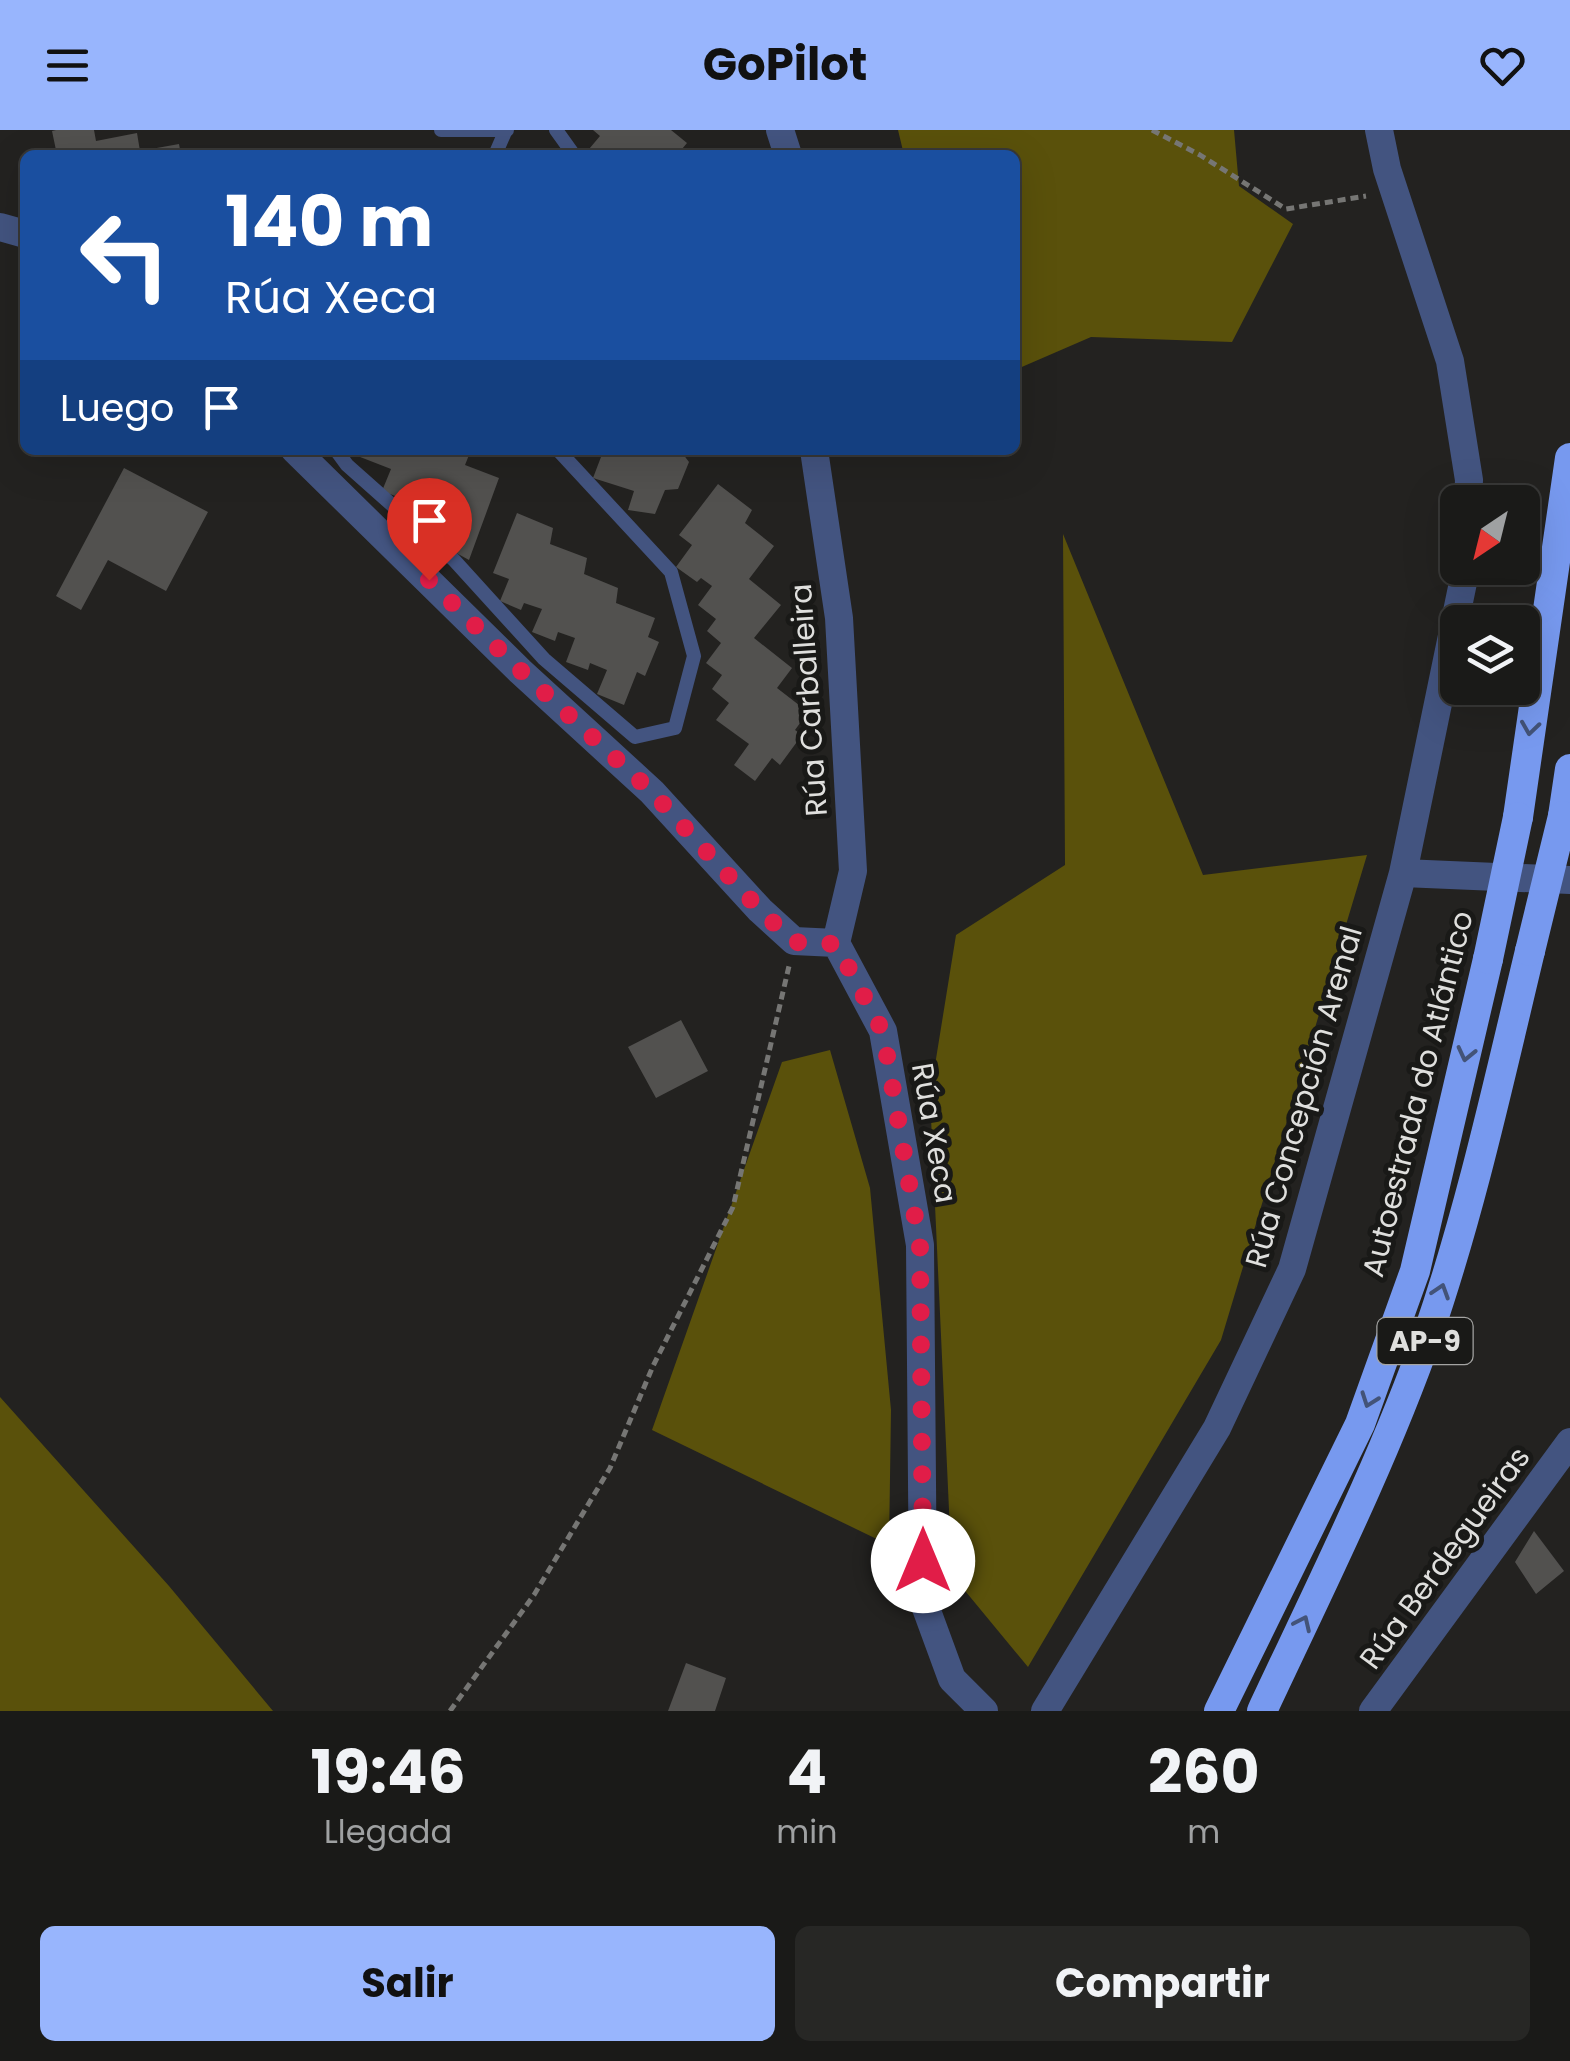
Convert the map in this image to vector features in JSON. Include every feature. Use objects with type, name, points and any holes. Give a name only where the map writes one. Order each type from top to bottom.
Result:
[{"type":"highway","name":"Autoestrada do Atlántico","points":[[1218,1711],[1360,1424],[1415,1271],[1518,817],[1570,458]]},
{"type":"highway","name":"AP-9","points":[[1262,1711],[1376,1467],[1428,1334],[1470,1200],[1563,816],[1570,768]]},
{"type":"street","points":[[1379,130],[1394,190],[1450,361],[1469,485]]},
{"type":"street","points":[[300,455],[520,670],[652,792],[794,942],[836,944]]},
{"type":"street","name":"Rúa Carballeira","points":[[815,455],[839,618],[854,871],[836,944]]},
{"type":"street","name":"Rúa Concepción Arenal","points":[[1045,1711],[1217,1428],[1292,1269],[1403,873],[1462,585]]},
{"type":"street","points":[[1403,873],[1570,880]]},
{"type":"street","name":"Rúa Xeca","points":[[836,944],[883,1032],[920,1246],[923,1600],[952,1679],[984,1711]]},
{"type":"street","name":"Rúa Berdegueiras","points":[[1374,1711],[1570,1442]]},
{"type":"lane","points":[[441,130],[506,131]]},
{"type":"lane","points":[[340,455],[454,560],[544,660],[635,738],[675,728],[694,656],[671,572],[563,455]]},
{"type":"path","points":[[1152,130],[1200,154],[1286,210],[1394,190]]},
{"type":"path","points":[[450,1711],[534,1595],[610,1468],[653,1366],[733,1207],[794,942]]},
{"type":"shaded area","points":[[898,130],[1234,130],[1239,186],[1293,224],[1232,342],[1091,337],[1020,368],[1020,150],[903,150]]},
{"type":"shaded area","points":[[1063,534],[1203,875],[1367,855],[1221,1340],[1028,1667],[952,1575],[930,1096],[956,935],[1065,865]]},
{"type":"shaded area","points":[[830,1050],[870,1188],[891,1410],[889,1545],[652,1430],[782,1062]]},
{"type":"shaded area","points":[[0,1397],[169,1586],[273,1711],[0,1711]]},
{"type":"building","points":[[94,130],[96,141],[137,133],[140,150],[56,150],[52,131]]},
{"type":"building","points":[[593,130],[671,130],[687,143],[681,150],[588,150],[600,136]]},
{"type":"building","points":[[179,144],[180,150],[146,150]]},
{"type":"building","points":[[355,455],[469,455],[465,465],[499,478],[469,560],[449,549],[454,530],[440,523],[436,529],[415,519],[420,499],[404,491],[403,499],[382,491],[391,469]]},
{"type":"building","points":[[595,455],[684,455],[689,462],[678,489],[665,490],[655,514],[628,510],[634,491],[593,478],[601,457]]},
{"type":"building","points":[[124,468],[208,512],[166,591],[108,560],[81,610],[56,596]]},
{"type":"building","points":[[718,484],[752,510],[745,523],[774,546],[749,579],[781,605],[754,638],[792,668],[777,688],[808,712],[795,730],[802,735],[780,765],[772,758],[755,781],[734,765],[749,744],[716,720],[729,703],[712,689],[722,675],[706,663],[721,643],[707,631],[716,619],[698,605],[712,586],[701,578],[697,582],[676,567],[692,545],[679,535]]},
{"type":"building","points":[[517,513],[553,528],[550,544],[587,558],[584,574],[618,588],[616,603],[655,618],[648,637],[659,642],[645,676],[637,672],[624,705],[597,694],[607,670],[590,663],[588,670],[566,662],[575,638],[558,632],[555,641],[532,632],[542,609],[524,603],[521,610],[500,601],[509,579],[493,573]]},
{"type":"building","points":[[681,1020],[708,1071],[656,1098],[628,1047]]},
{"type":"building","points":[[1534,1531],[1564,1571],[1536,1594],[1515,1562]]},
{"type":"building","points":[[686,1663],[726,1678],[715,1711],[668,1711]]},
{"type":"route","points":[[429,580],[652,792],[794,942],[836,944],[883,1032],[920,1246],[923,1561]]}]
